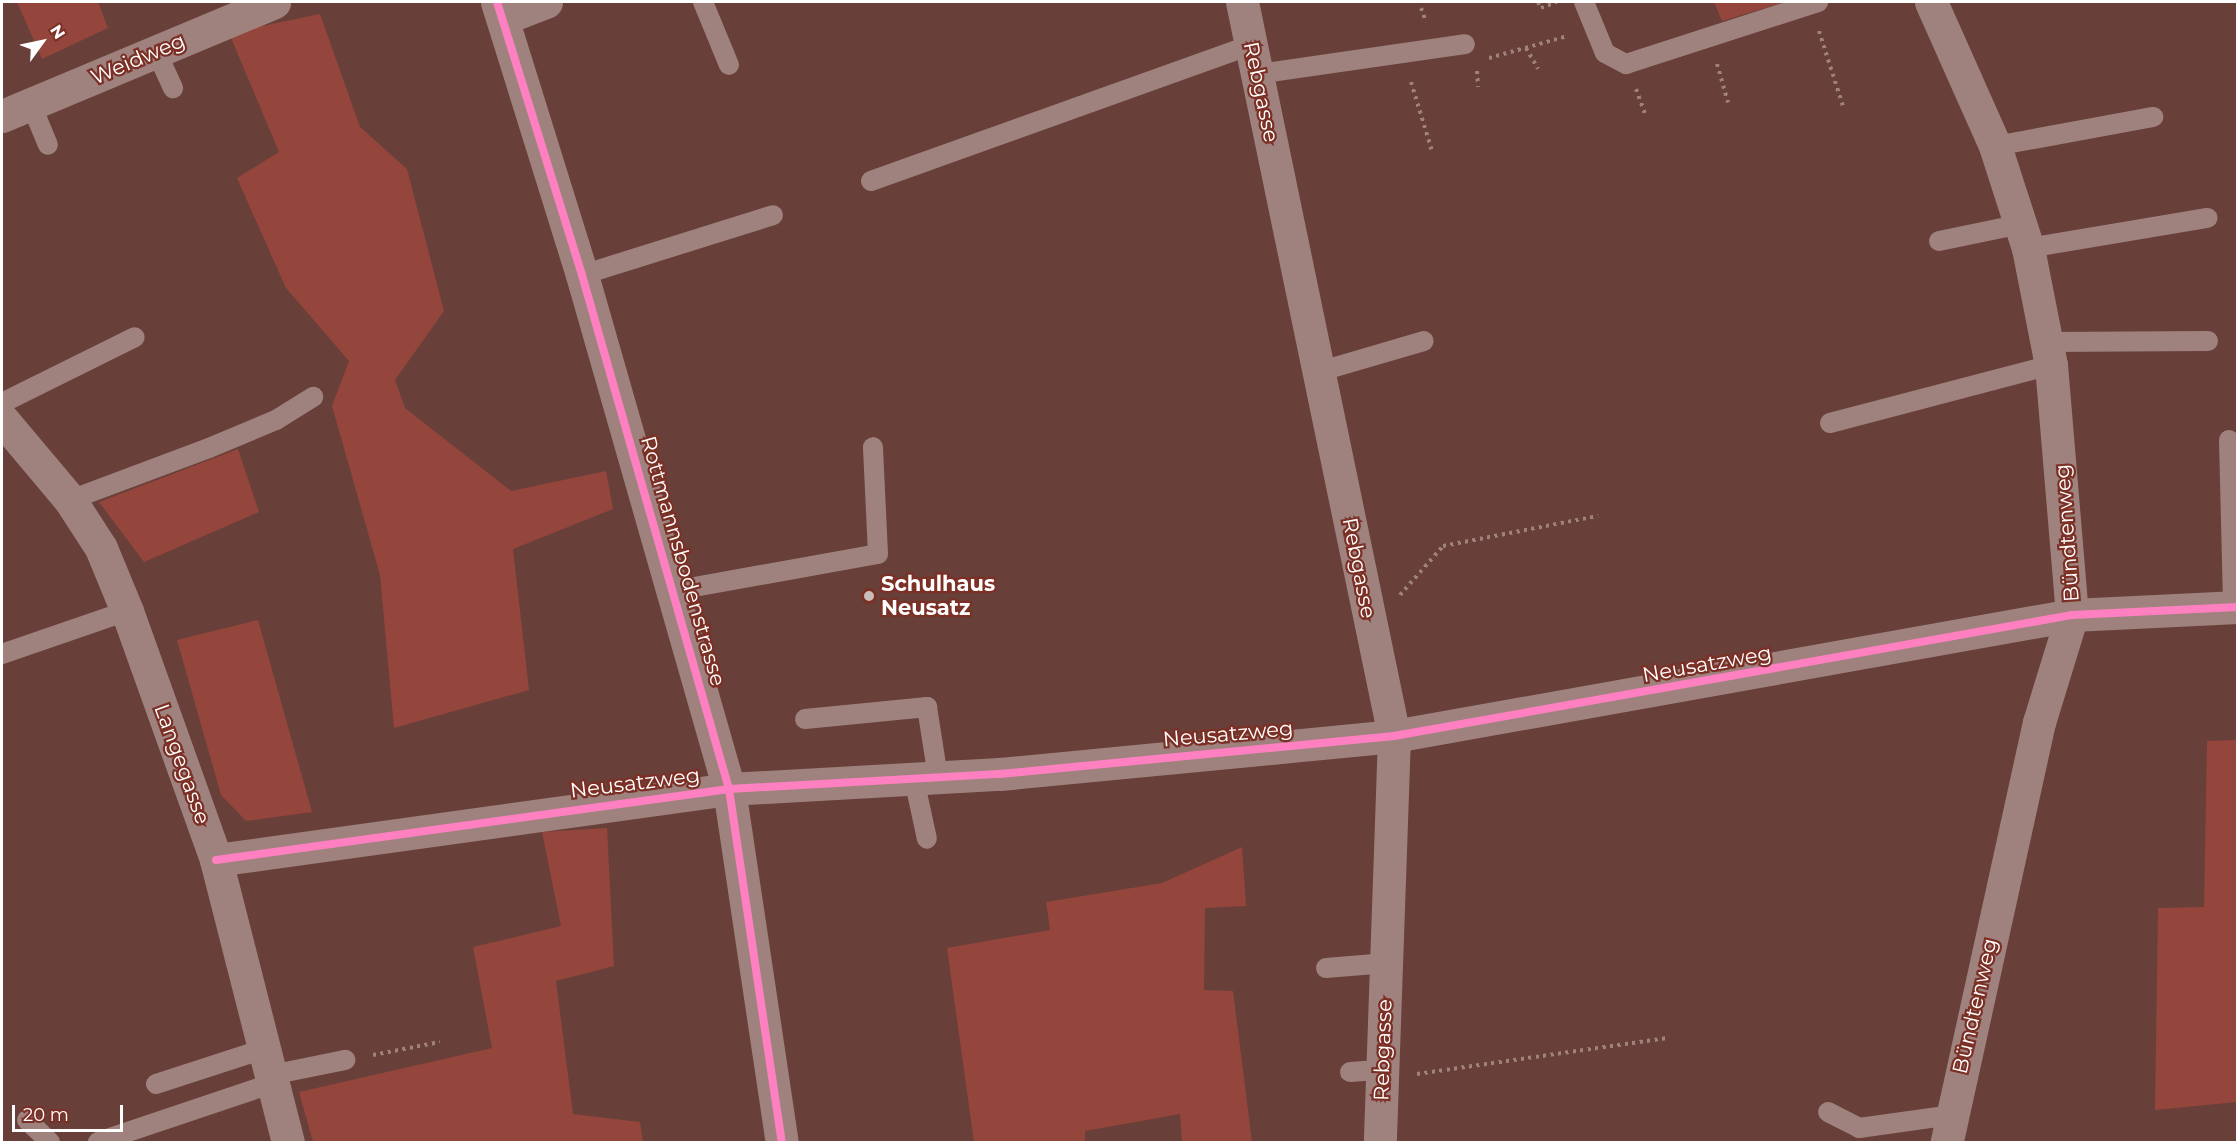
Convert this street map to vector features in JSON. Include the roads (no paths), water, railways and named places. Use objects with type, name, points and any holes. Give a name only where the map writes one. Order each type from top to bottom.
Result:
[{"type":"street","name":"Weidweg","points":[[2,116],[274,2]]},
{"type":"street","points":[[501,10],[546,2]]},
{"type":"street","name":"Rebgasse","points":[[1242,2],[1394,736],[1387,963],[1371,1074],[1380,1143]]},
{"type":"street","name":"Bündtenweg","points":[[1931,2],[1995,146],[2024,236],[2049,354],[2072,615],[2039,722],[1949,1129]]},
{"type":"street","name":"Rottmannsbodenstrasse","points":[[501,10],[582,275],[729,789],[782,1143]]},
{"type":"street","name":"Langegasse","points":[[2,419],[70,500],[101,548],[127,610],[216,860],[288,1143]]},
{"type":"street","name":"Neusatzweg","points":[[216,860],[729,789],[926,778],[1394,736],[2072,615],[2235,607]]},
{"type":"lane","points":[[703,2],[729,65]]},
{"type":"lane","points":[[1584,2],[1605,53],[1626,64],[1815,3]]},
{"type":"lane","points":[[871,181],[1254,60],[1402,52],[1465,44]]},
{"type":"lane","points":[[156,51],[172,88]]},
{"type":"lane","points":[[31,104],[48,145]]},
{"type":"lane","points":[[1995,146],[2153,117]]},
{"type":"lane","points":[[582,275],[773,215]]},
{"type":"lane","points":[[1940,241],[2024,236],[2208,218]]},
{"type":"lane","points":[[2,403],[135,338]]},
{"type":"lane","points":[[1318,372],[1424,341]]},
{"type":"lane","points":[[1830,423],[2049,354],[2208,341]]},
{"type":"lane","points":[[70,500],[209,448],[276,420],[313,397]]},
{"type":"lane","points":[[2229,440],[2235,607]]},
{"type":"lane","points":[[672,591],[878,554],[873,447]]},
{"type":"lane","points":[[2,654],[127,610]]},
{"type":"lane","points":[[805,718],[927,707],[927,839]]},
{"type":"lane","points":[[1326,968],[1387,963]]},
{"type":"lane","points":[[156,1084],[345,1060]]},
{"type":"lane","points":[[98,1143],[270,1069]]},
{"type":"lane","points":[[1828,1112],[1859,1128],[1949,1129]]},
{"type":"lane","points":[[27,1120],[50,1143]]},
{"type":"place","name":"Schulhaus Neusatz","points":[[869,596]]}]
